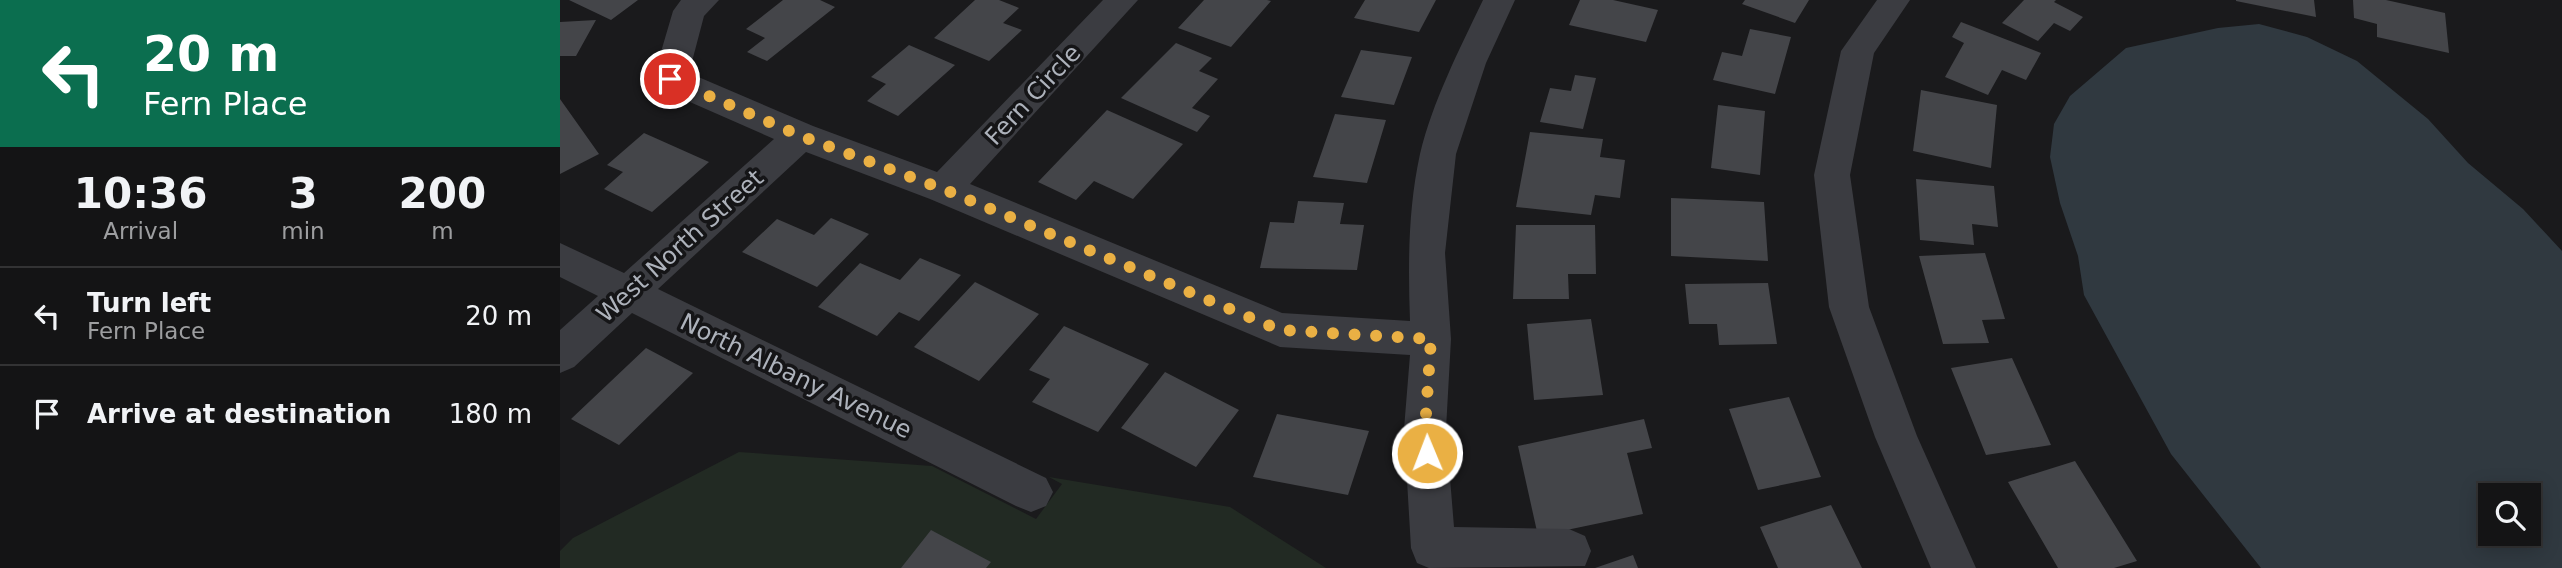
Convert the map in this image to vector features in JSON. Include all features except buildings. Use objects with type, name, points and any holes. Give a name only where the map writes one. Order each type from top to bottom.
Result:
[{"type":"street","points":[[703,0],[689,11],[670,79],[801,136],[943,189],[1280,330],[1431,339]]},
{"type":"street","name":"Fern Circle","points":[[943,189],[1122,0]]},
{"type":"street","points":[[1499,0],[1469,63],[1438,155],[1426,253],[1431,339],[1425,429],[1433,548],[1569,551]]},
{"type":"street","points":[[1894,0],[1858,51],[1832,175],[1849,307],[1896,437],[1954,568]]},
{"type":"street","name":"West North Street","points":[[560,355],[801,136]]},
{"type":"street","name":"North Albany Avenue","points":[[560,259],[1031,492]]},
{"type":"shaded area","points":[[2259,24],[2307,37],[2357,61],[2428,119],[2468,163],[2523,209],[2562,251],[2562,568],[2261,568],[2171,454],[2084,295],[2078,256],[2060,203],[2050,157],[2054,124],[2070,96],[2126,48],[2218,28]]},
{"type":"shaded area","points":[[739,452],[932,466],[1036,519],[1062,484],[1049,477],[1230,507],[1326,568],[560,568],[560,551],[573,538]]},
{"type":"route","points":[[670,79],[801,136],[943,189],[1280,330],[1431,339],[1425,429],[1427,453]]}]
